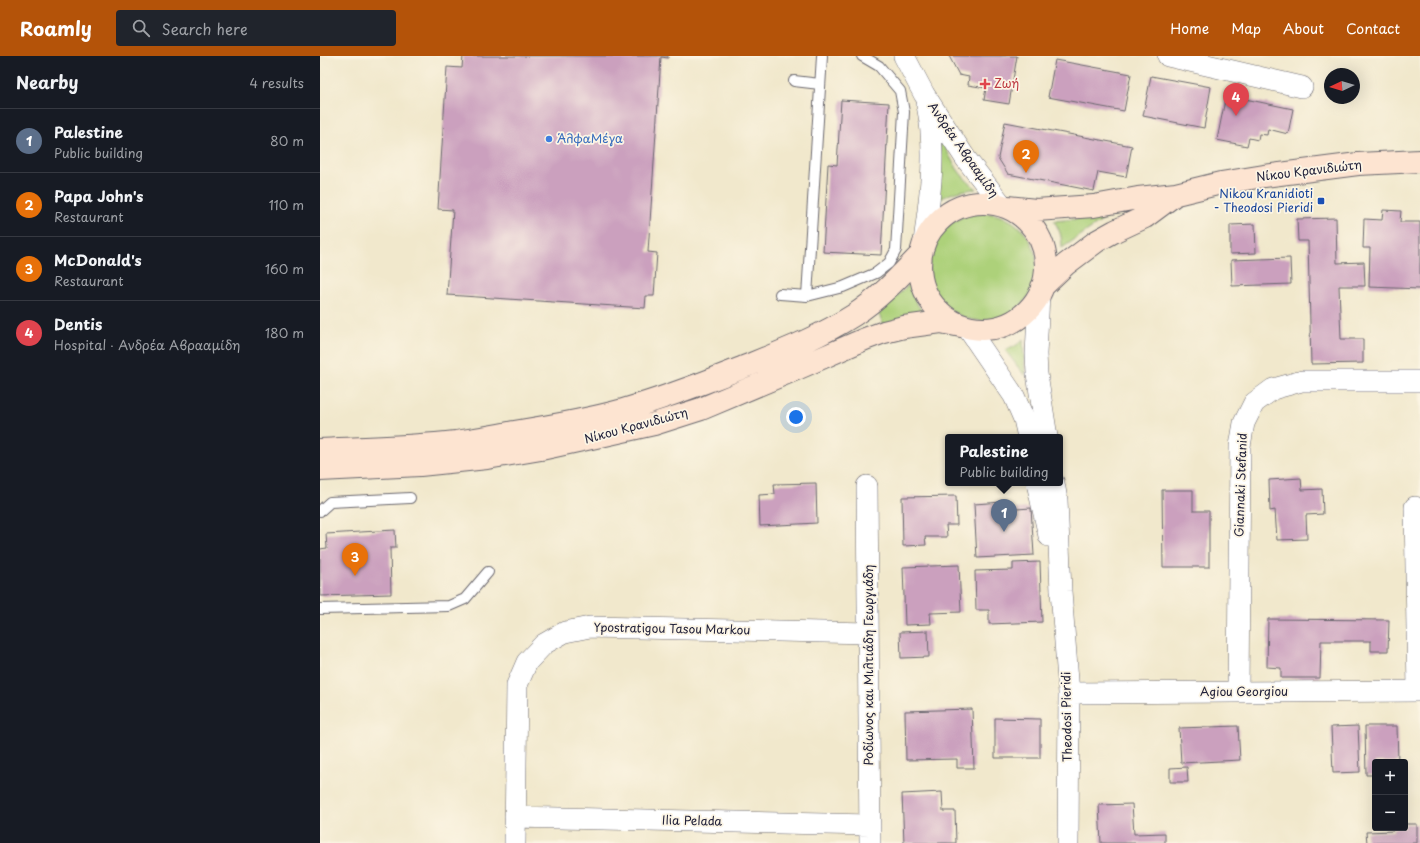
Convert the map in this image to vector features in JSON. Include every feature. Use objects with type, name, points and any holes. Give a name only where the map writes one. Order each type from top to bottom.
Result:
[{"type":"main road","name":"Νίκου Κρανιδιώτη","points":[[1004,206],[1036,210],[1094,206],[1138,198],[1176,194],[1221,183],[1264,176],[1358,164],[1420,161]]},
{"type":"main road","name":"Νίκου Κρανιδιώτη","points":[[1041,291],[1065,265],[1097,241],[1114,230],[1145,217],[1176,194]]},
{"type":"main road","points":[[990,203],[1004,206],[1025,219],[1039,236],[1046,257],[1045,279],[1041,291],[1033,304],[1025,313],[1006,325],[984,330],[964,327],[952,322],[937,309],[926,293],[920,274],[922,248],[937,222],[946,214],[967,204],[990,203]]},
{"type":"main road","name":"Νίκου Κρανιδιώτη","points":[[320,450],[434,444],[527,430],[579,421],[622,410],[691,388],[793,347],[854,315],[901,276],[922,248]]},
{"type":"main road","name":"Νίκου Κρανιδιώτη","points":[[320,470],[420,465],[487,458],[540,449],[605,435],[654,424],[701,409],[884,332],[941,322],[964,327]]},
{"type":"street","name":"Ανδρέα Αβρααμίδη","points":[[904,56],[924,94],[966,159],[1004,206]]},
{"type":"street","points":[[1168,56],[1302,87]]},
{"type":"street","name":"Ανδρέα Αβρααμίδη","points":[[922,248],[933,159],[930,119],[924,94]]},
{"type":"street","points":[[1041,291],[1036,354],[1037,374],[1047,434]]},
{"type":"street","points":[[964,327],[1014,396],[1024,419],[1027,434]]},
{"type":"street","name":"Giannaki Stefanid","points":[[1238,692],[1240,446],[1244,423],[1254,403],[1273,389],[1302,381],[1420,381]]},
{"type":"street","name":"Ροδίωνος και Μιλτιάδη Γεωργιάδη","points":[[867,486],[870,834]]},
{"type":"street","name":"Theodosi Pieridi","points":[[1038,486],[1061,591]]},
{"type":"street","name":"Theodosi Pieridi","points":[[1055,486],[1057,500],[1061,591],[1069,693],[1068,843]]},
{"type":"street","points":[[1415,507],[1419,691]]},
{"type":"street","name":"Ypostratigou Tasou Markou","points":[[515,843],[517,685],[527,662],[544,644],[565,632],[590,627],[868,633]]},
{"type":"street","name":"Agiou Georgiou","points":[[1069,693],[1419,691]]},
{"type":"street","name":"Ilia Pelada","points":[[515,817],[870,834]]},
{"type":"lane","points":[[807,296],[822,56]]},
{"type":"lane","points":[[780,294],[807,296],[843,287],[876,273],[889,263],[896,250],[904,112],[900,91],[879,66],[862,56]]},
{"type":"lane","points":[[794,82],[820,84]]},
{"type":"lane","points":[[320,511],[330,502],[410,498]]},
{"type":"lane","points":[[320,609],[449,606],[465,599],[488,572]]},
{"type":"green space","points":[[940,135],[954,165],[977,189],[957,192],[939,200]]},
{"type":"green space","points":[[983,213],[1004,217],[1021,229],[1033,246],[1037,267],[1033,288],[1021,305],[1004,317],[983,321],[962,317],[945,305],[933,288],[929,267],[933,246],[945,229],[962,217]]},
{"type":"green space","points":[[1109,216],[1062,248],[1062,240],[1058,227],[1054,221]]},
{"type":"green space","points":[[911,282],[912,293],[916,302],[929,318],[883,324],[879,314]]},
{"type":"green space","points":[[1023,339],[1025,376],[1005,350],[1015,346]]},
{"type":"building","name":"ΆλφαΜέγα","points":[[463,56],[668,56],[668,58],[661,57],[648,252],[657,253],[654,296],[646,296],[645,308],[447,295],[453,210],[438,209],[447,67],[462,68]]},
{"type":"building","points":[[949,56],[1017,56],[1009,104],[984,100],[986,88],[968,85],[969,77],[959,75]]},
{"type":"building","points":[[1055,60],[1131,74],[1124,111],[1048,97]]},
{"type":"building","points":[[1151,76],[1211,87],[1204,128],[1143,116]]},
{"type":"building","points":[[1226,95],[1293,109],[1288,134],[1268,129],[1267,135],[1259,134],[1258,140],[1249,138],[1247,146],[1217,140]]},
{"type":"building","points":[[841,100],[889,103],[881,255],[823,252],[828,164],[837,165]]},
{"type":"building","points":[[1005,122],[1132,146],[1126,177],[1098,172],[1094,191],[1008,174],[998,158]]},
{"type":"building","points":[[1383,210],[1401,211],[1400,222],[1420,222],[1420,289],[1369,287],[1370,248],[1363,248],[1364,219],[1382,220]]},
{"type":"building","points":[[1336,218],[1337,263],[1364,262],[1365,286],[1339,286],[1341,339],[1363,339],[1363,363],[1311,364],[1308,241],[1298,241],[1297,219]]},
{"type":"building","points":[[1255,224],[1256,253],[1230,254],[1230,225]]},
{"type":"building","points":[[1290,258],[1291,284],[1232,286],[1231,260]]},
{"type":"building","points":[[1301,478],[1302,490],[1322,489],[1323,514],[1306,515],[1307,539],[1277,540],[1275,510],[1270,511],[1269,480]]},
{"type":"building","points":[[816,483],[817,523],[760,526],[759,495],[775,494],[774,484]]},
{"type":"building","points":[[1162,490],[1193,490],[1193,511],[1209,511],[1209,567],[1163,567]]},
{"type":"building","points":[[956,496],[957,525],[946,525],[947,537],[925,537],[926,545],[903,546],[902,497]]},
{"type":"building","points":[[1003,502],[1003,510],[1031,508],[1034,555],[977,558],[974,504]]},
{"type":"building","points":[[395,530],[396,548],[390,548],[391,594],[320,596],[320,549],[327,548],[326,534]]},
{"type":"building","points":[[1040,562],[1042,622],[989,624],[989,610],[976,610],[975,571],[1013,570],[1013,563]]},
{"type":"building","points":[[959,565],[961,612],[930,613],[931,624],[905,625],[903,567]]},
{"type":"building","points":[[1268,619],[1389,620],[1388,651],[1371,651],[1371,641],[1321,641],[1320,678],[1281,678],[1281,668],[1267,667]]},
{"type":"building","points":[[928,631],[929,657],[901,658],[900,632]]},
{"type":"building","points":[[972,709],[974,768],[957,768],[957,759],[906,760],[905,711]]},
{"type":"building","points":[[995,718],[1040,719],[1040,758],[995,758]]},
{"type":"building","points":[[1238,726],[1240,760],[1181,763],[1179,728]]},
{"type":"building","points":[[1358,726],[1360,772],[1333,773],[1331,727]]},
{"type":"building","points":[[1365,726],[1397,726],[1398,759],[1372,759],[1372,775],[1366,775]]},
{"type":"building","points":[[1187,767],[1188,782],[1170,782],[1170,768]]},
{"type":"building","points":[[942,792],[943,811],[955,811],[956,843],[904,843],[902,794]]},
{"type":"building","points":[[1132,804],[1134,834],[1165,833],[1165,843],[1101,843],[1099,805]]},
{"type":"building","points":[[1408,824],[1417,824],[1417,843],[1367,843],[1366,832],[1408,831]]},
{"type":"place","name":"Ζωή","points":[[985,84]]},
{"type":"place","name":"Dentis","points":[[1236,116]]},
{"type":"place","name":"ΆλφαΜέγα","points":[[549,139]]},
{"type":"place","name":"Papa John's","points":[[1026,173]]},
{"type":"place","name":"Nikou Kranidioti - Theodosi Pieridi","points":[[1321,201]]},
{"type":"place","name":"Palestine","points":[[1004,532]]},
{"type":"place","name":"McDonald's","points":[[355,576]]}]
